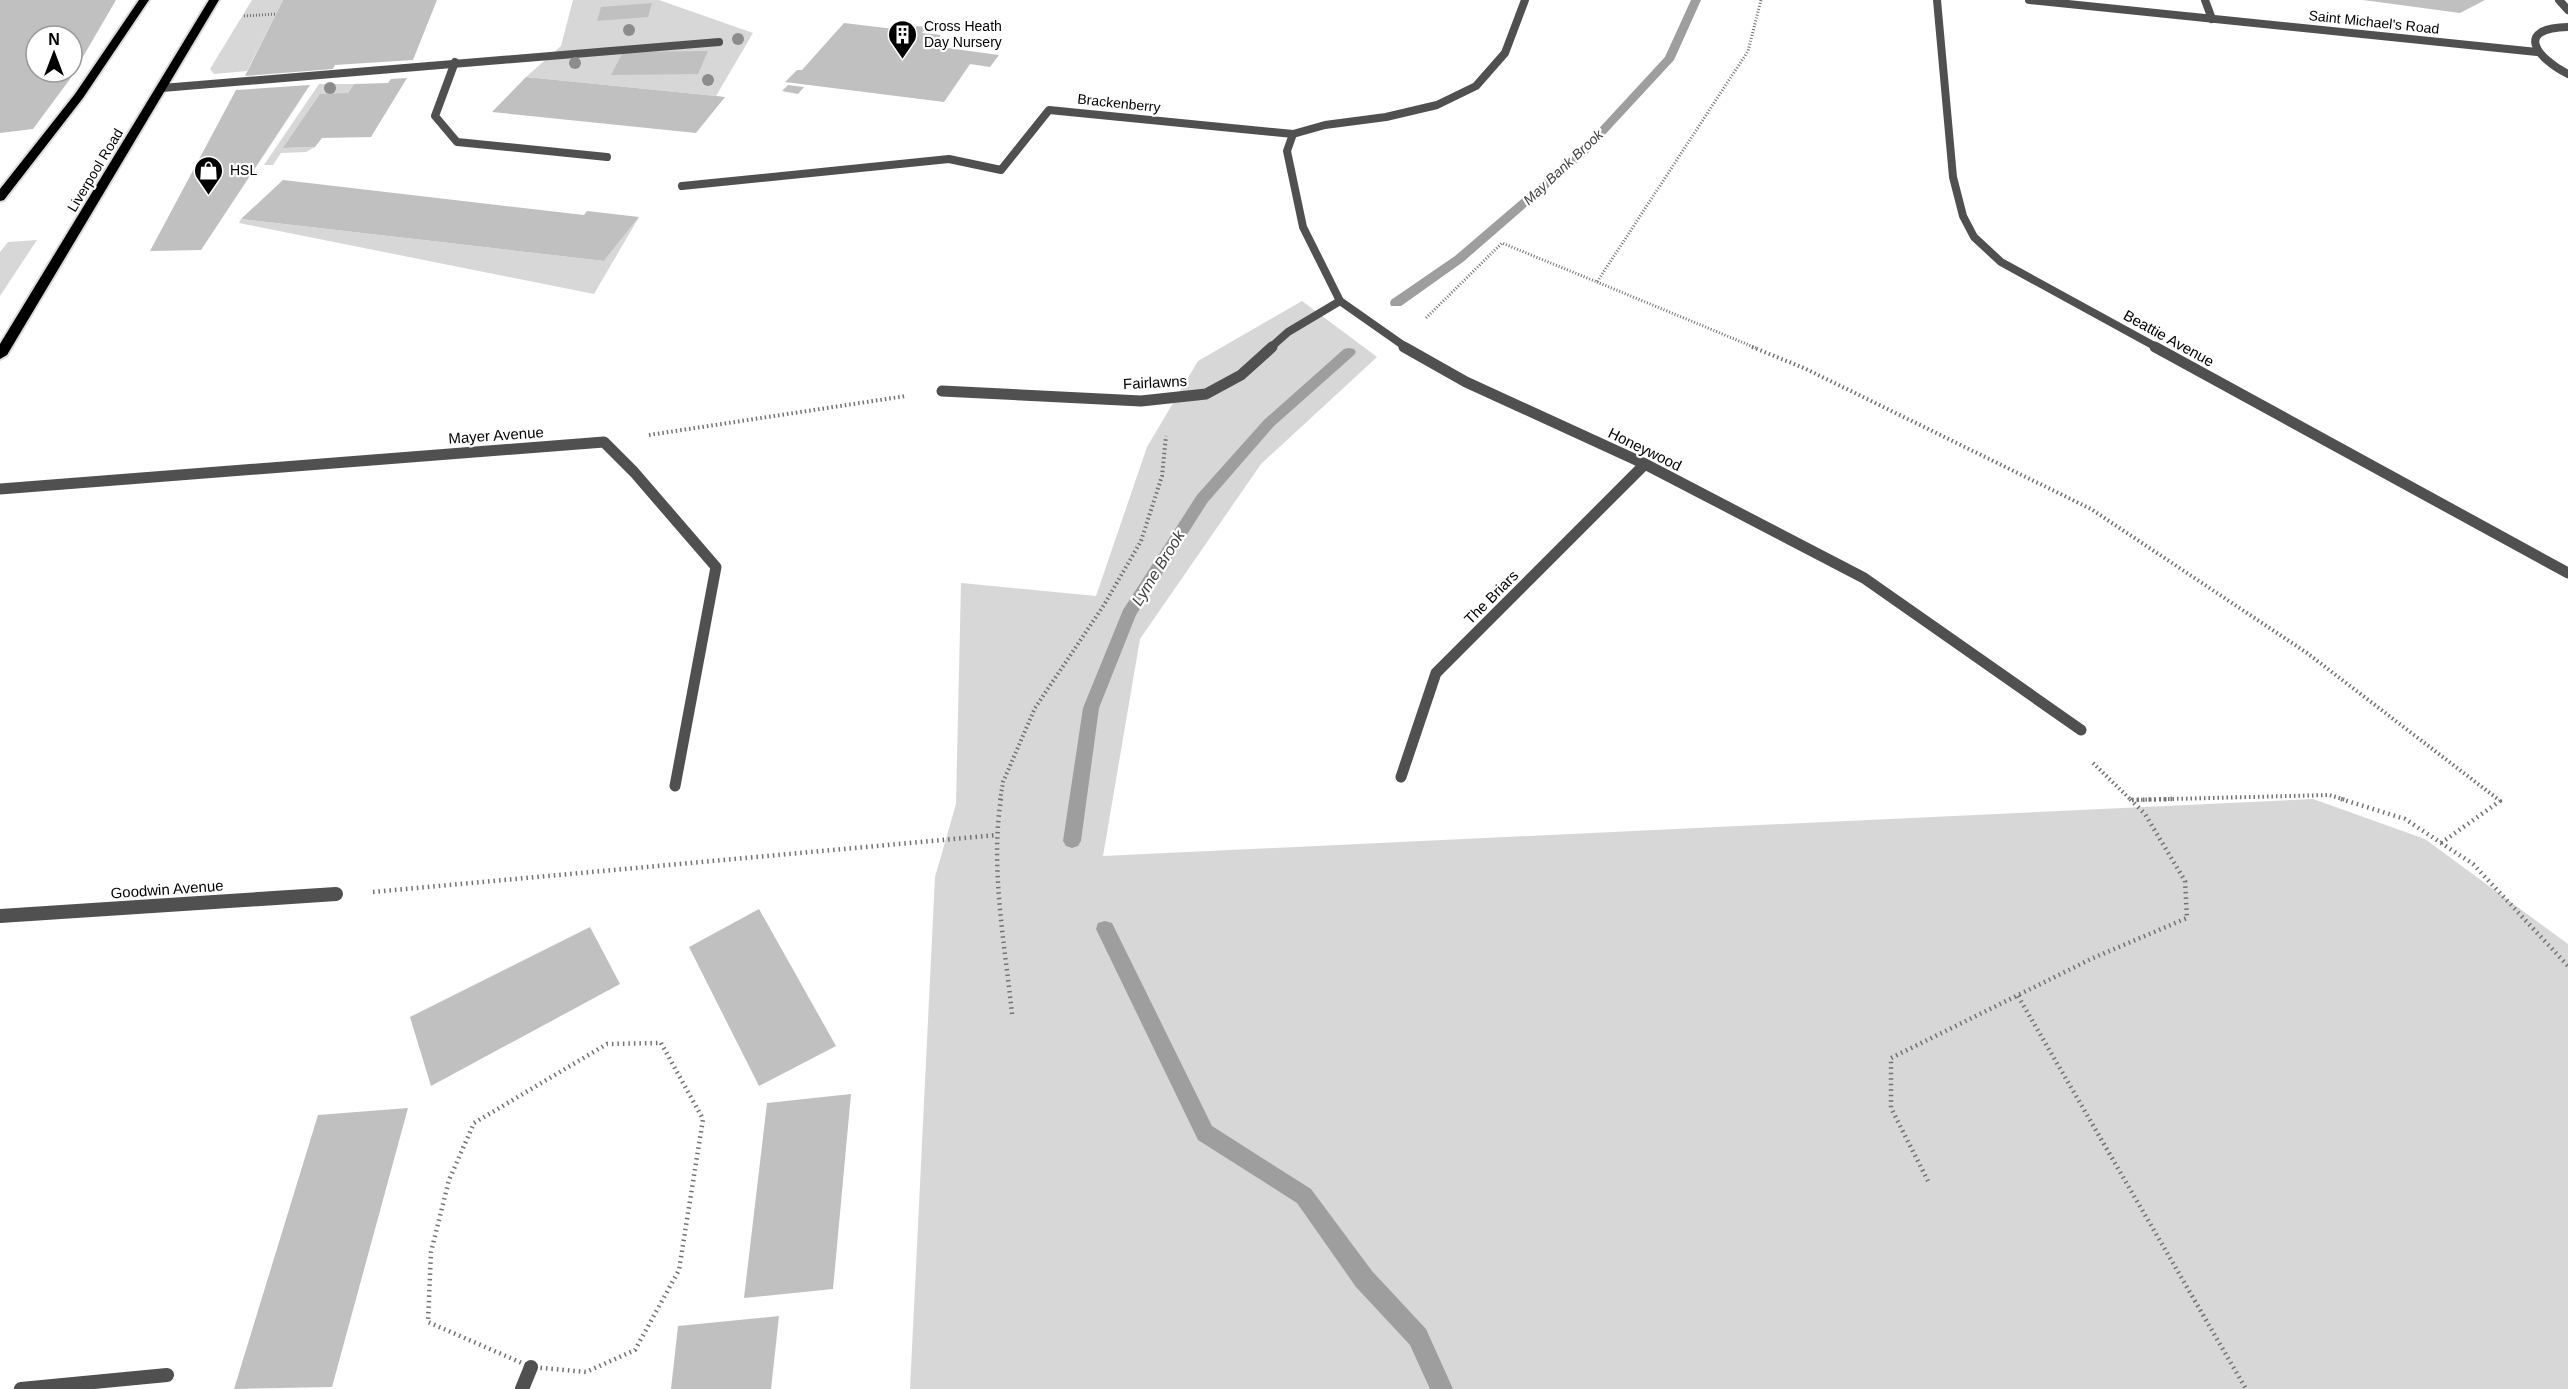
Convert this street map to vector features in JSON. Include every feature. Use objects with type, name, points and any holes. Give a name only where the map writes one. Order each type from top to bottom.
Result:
[{"type":"highway","points":[[0,197],[79,96],[144,0]]},
{"type":"highway","name":"Liverpool Road","points":[[0,355],[214,0]]},
{"type":"street","name":"Brackenberry","points":[[682,186],[949,159],[1001,170],[1049,110],[1293,134],[1325,125],[1386,117],[1437,105],[1476,86],[1505,53],[1525,0]]},
{"type":"street","name":"Beattie Avenue","points":[[1937,0],[1953,177],[1963,216],[1974,237],[1987,250],[2011,268],[2568,573]]},
{"type":"street","name":"Saint Michael's Road","points":[[2029,0],[2538,52]]},
{"type":"street","points":[[2205,0],[2212,19]]},
{"type":"street","points":[[2559,0],[2568,10]]},
{"type":"street","points":[[2568,27],[2544,31],[2534,43],[2538,52],[2550,64],[2568,74]]},
{"type":"street","points":[[162,88],[240,84],[619,47],[719,42]]},
{"type":"street","points":[[455,62],[435,116],[457,142],[607,157]]},
{"type":"street","name":"Honeywood","points":[[1293,134],[1287,150],[1303,227],[1340,302],[1400,344],[1466,382],[1645,464],[1864,578],[2081,730]]},
{"type":"street","name":"Fairlawns","points":[[942,391],[1141,401],[1206,393],[1240,375],[1288,332],[1340,302]]},
{"type":"street","points":[[604,442],[634,472],[716,567],[675,786]]},
{"type":"street","name":"Mayer Avenue","points":[[0,489],[604,442]]},
{"type":"street","name":"The Briars","points":[[1401,777],[1436,672],[1645,464]]},
{"type":"street","name":"Goodwin Avenue","points":[[0,916],[336,894]]},
{"type":"street","points":[[522,1389],[531,1367]]},
{"type":"street","points":[[21,1389],[167,1375]]},
{"type":"path","points":[[1597,282],[1748,51],[1761,0]]},
{"type":"path","points":[[243,16],[276,14]]},
{"type":"path","points":[[1400,344],[1502,243],[1804,368],[2101,515],[2307,653],[2500,801],[2441,843]]},
{"type":"path","points":[[604,442],[942,391]]},
{"type":"path","points":[[1012,1014],[998,868],[997,835],[1003,782],[1035,708],[1104,605],[1141,541],[1162,476],[1166,437],[1177,408],[1206,393]]},
{"type":"path","points":[[1928,1181],[1891,1108],[1891,1058],[2093,958],[2187,918],[2185,881],[2145,814],[2072,742],[2081,730]]},
{"type":"path","points":[[2131,800],[2329,795],[2405,819],[2473,864],[2568,966]]},
{"type":"path","points":[[336,894],[426,888],[997,835]]},
{"type":"path","points":[[2018,996],[2247,1389]]},
{"type":"path","points":[[661,1043],[703,1119],[679,1270],[635,1350],[586,1372],[531,1367],[428,1323],[431,1252],[449,1180],[474,1123],[607,1044],[661,1043]]},
{"type":"shaded area","points":[[252,0],[283,0],[247,71],[214,74],[210,69]]},
{"type":"shaded area","points":[[573,0],[659,0],[753,33],[716,96],[526,77],[561,46]]},
{"type":"shaded area","points":[[319,84],[354,84],[348,93],[284,148],[315,147],[306,152],[281,153],[273,165],[264,165]]},
{"type":"shaded area","points":[[639,217],[594,294],[239,223],[241,219],[604,261]]},
{"type":"shaded area","points":[[37,240],[0,296],[0,252],[8,242]]},
{"type":"shaded area","points":[[1302,301],[1377,357],[1261,464],[1140,639],[1103,856],[2313,799],[2425,839],[2568,944],[2568,1389],[910,1389],[935,877],[956,804],[961,583],[1096,596],[1147,447],[1198,361]]},
{"type":"building","points":[[0,0],[116,0],[84,55],[84,24],[24,24],[24,84],[66,84],[33,129],[0,133]]},
{"type":"building","points":[[283,0],[437,0],[413,60],[335,65],[333,69],[245,76]]},
{"type":"building","points":[[2363,0],[2485,0],[2460,13]]},
{"type":"building","points":[[652,3],[648,17],[597,21],[601,7]]},
{"type":"building","name":"Cross Heath Day Nursery","points":[[844,23],[911,31],[917,26],[927,27],[922,33],[941,35],[933,46],[999,55],[990,67],[970,64],[944,102],[785,82],[797,70],[802,70]]},
{"type":"building","points":[[708,51],[698,74],[611,75],[623,52]]},
{"type":"building","points":[[526,77],[725,97],[696,133],[492,112]]},
{"type":"building","points":[[407,78],[371,137],[322,138],[315,147],[283,148],[320,94],[348,93],[354,84],[388,83],[391,79]]},
{"type":"building","name":"HSL","points":[[310,85],[201,250],[150,251],[236,90]]},
{"type":"building","points":[[788,85],[804,87],[798,94],[782,91]]},
{"type":"building","points":[[283,180],[584,215],[587,211],[639,217],[604,261],[241,219]]},
{"type":"building","points":[[759,909],[836,1046],[759,1086],[689,947]]},
{"type":"building","points":[[590,927],[620,984],[431,1086],[410,1017]]},
{"type":"building","points":[[851,1094],[833,1289],[744,1298],[767,1103]]},
{"type":"building","points":[[408,1108],[332,1387],[234,1389],[318,1115]]},
{"type":"building","points":[[779,1316],[771,1389],[671,1389],[678,1326]]},
{"type":"waterway","name":"May Bank Brook","points":[[1396,303],[1459,259],[1583,152],[1670,58],[1696,0]]},
{"type":"waterway","name":"Lyme Brook","points":[[1072,841],[1091,708],[1129,614],[1202,499],[1269,423],[1349,352]]},
{"type":"waterway","points":[[1105,929],[1205,1133],[1304,1196],[1364,1279],[1418,1337],[1442,1389]]},
{"type":"place","name":"Cross Heath Day Nursery","points":[[903,60]]},
{"type":"place","name":"HSL","points":[[209,196]]}]
